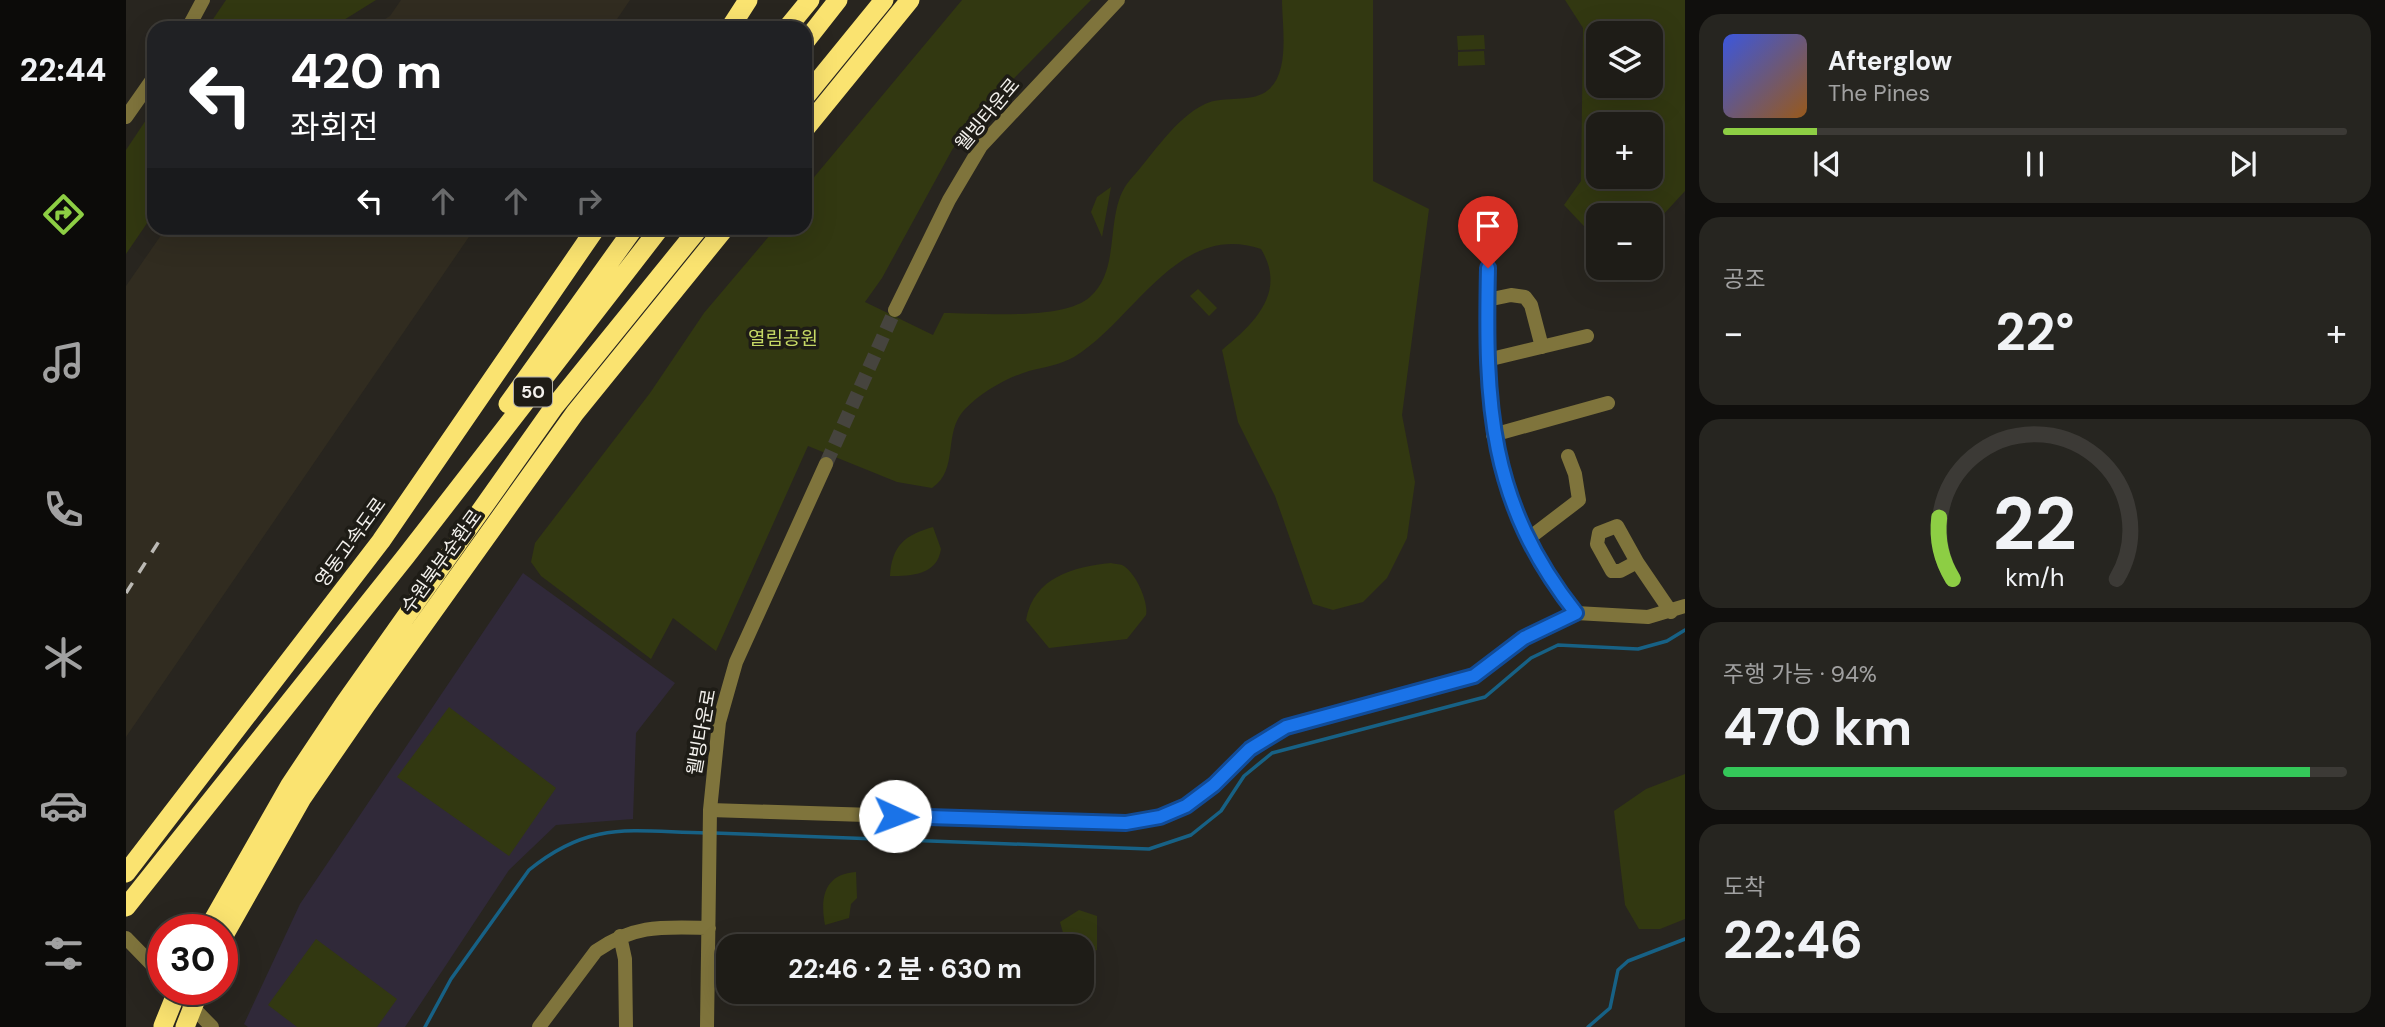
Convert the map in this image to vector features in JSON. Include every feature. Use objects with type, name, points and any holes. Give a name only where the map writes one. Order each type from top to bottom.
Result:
[{"type":"highway","points":[[734,21],[748,0]]},
{"type":"highway","points":[[793,21],[810,0]]},
{"type":"highway","points":[[812,33],[838,0]]},
{"type":"highway","points":[[812,88],[884,0]]},
{"type":"highway","points":[[812,120],[910,0]]},
{"type":"highway","name":"영동고속도로","points":[[126,873],[381,541],[591,235]]},
{"type":"highway","name":"50","points":[[405,556],[555,336],[629,235]]},
{"type":"highway","name":"50","points":[[126,907],[405,556],[655,235]]},
{"type":"highway","name":"수원북부순환로","points":[[217,914],[290,785],[344,704],[554,407],[693,235]]},
{"type":"highway","name":"수원북부순환로","points":[[236,914],[302,798],[366,705],[575,413],[719,235]]},
{"type":"highway","points":[[162,1026],[171,1005]]},
{"type":"highway","points":[[185,1027],[194,1005]]},
{"type":"street","points":[[192,21],[203,0]]},
{"type":"street","name":"웰빙타운로","points":[[895,310],[949,200],[981,146],[1118,0]]},
{"type":"street","points":[[126,117],[147,87]]},
{"type":"street","points":[[1488,268],[1487,360],[1493,435],[1516,514],[1546,576],[1576,613]]},
{"type":"street","points":[[1487,300],[1519,295],[1525,297],[1531,305],[1542,347]]},
{"type":"street","points":[[1487,360],[1587,336]]},
{"type":"street","points":[[1493,435],[1608,403]]},
{"type":"street","points":[[1528,539],[1579,500],[1575,474],[1567,456]]},
{"type":"street","name":"웰빙타운로","points":[[707,1027],[710,818],[717,734],[725,693],[736,662],[826,464]]},
{"type":"street","points":[[1636,562],[1671,612]]},
{"type":"street","points":[[710,818],[1126,823],[1160,817],[1186,806],[1214,785],[1250,749],[1286,727],[1474,676],[1524,638],[1576,613],[1648,617],[1685,606]]},
{"type":"street","points":[[539,1027],[596,951],[620,936],[657,926],[709,928]]},
{"type":"street","points":[[620,936],[625,959],[626,1027]]},
{"type":"street","points":[[126,938],[147,960]]},
{"type":"street","points":[[192,1005],[212,1027]]},
{"type":"shaded area","points":[[401,0],[630,0],[616,21],[382,21],[390,16]]},
{"type":"shaded area","points":[[161,235],[470,235],[126,737],[126,286]]},
{"type":"shaded area","points":[[523,573],[675,683],[636,733],[633,819],[556,825],[509,870],[405,1027],[248,1027],[244,1024],[300,904]]},
{"type":"green space","points":[[226,0],[376,0],[342,21],[212,21]]},
{"type":"green space","name":"열림공원","points":[[962,0],[1091,0],[974,119],[952,150],[882,278],[865,302],[933,335],[944,313],[1041,313],[1077,305],[1090,297],[1100,285],[1106,271],[1122,193],[1164,138],[1184,118],[1205,104],[1262,94],[1278,77],[1282,65],[1284,38],[1282,0],[1373,0],[1373,181],[1429,209],[1402,415],[1415,482],[1407,538],[1387,578],[1363,602],[1333,610],[1313,604],[1275,496],[1238,422],[1222,350],[1256,318],[1269,293],[1271,279],[1261,249],[1231,244],[1205,249],[1181,261],[1158,279],[1096,341],[1074,357],[1012,378],[987,391],[972,403],[958,419],[946,471],[932,488],[897,482],[808,446],[716,651],[673,618],[651,659],[541,576],[531,562],[535,543],[650,393],[704,313],[770,235],[812,235],[812,180]]},
{"type":"green space","points":[[1565,0],[1685,0],[1685,191],[1663,215],[1663,203],[1586,203],[1586,228],[1564,205],[1581,181],[1583,28]]},
{"type":"green space","points":[[1484,35],[1485,49],[1458,50],[1457,36]]},
{"type":"green space","points":[[1484,51],[1485,65],[1458,66],[1458,52]]},
{"type":"green space","points":[[147,118],[147,223],[126,254],[126,150]]},
{"type":"green space","points":[[1111,187],[1102,237],[1091,212],[1097,197]]},
{"type":"green space","points":[[1198,289],[1217,308],[1209,316],[1190,296]]},
{"type":"green space","points":[[933,527],[941,549],[934,564],[915,574],[890,576],[894,556],[902,543]]},
{"type":"green space","points":[[1111,563],[1122,565],[1132,574],[1143,595],[1146,615],[1127,639],[1049,648],[1026,620],[1030,605],[1037,594],[1046,584],[1070,571]]},
{"type":"green space","points":[[449,707],[556,788],[509,856],[397,777]]},
{"type":"green space","points":[[1685,774],[1685,919],[1660,929],[1639,929],[1625,905],[1614,811],[1646,789]]},
{"type":"green space","points":[[856,872],[857,898],[851,904],[849,918],[825,925],[823,906],[827,889],[837,877]]},
{"type":"green space","points":[[1079,910],[1097,916],[1097,950],[1094,951],[1094,934],[1063,934],[1060,922]]},
{"type":"green space","points":[[316,939],[397,999],[377,1027],[297,1027],[268,1005]]},
{"type":"waterway","points":[[714,833],[1149,849],[1191,835],[1221,811],[1244,776],[1272,753],[1485,697],[1531,658],[1558,645],[1638,649],[1667,641],[1685,630]]},
{"type":"waterway","points":[[425,1027],[451,979],[529,870],[551,854],[593,836],[614,832],[707,833]]},
{"type":"waterway","points":[[1588,1027],[1610,1008],[1618,970],[1628,961],[1685,939]]},
{"type":"tunnel","points":[[826,464],[895,310]]},
{"type":"railway","points":[[126,593],[163,535]]},
{"type":"route","points":[[895,816],[1126,823],[1160,817],[1186,806],[1214,785],[1250,749],[1286,727],[1474,676],[1507,654],[1524,638],[1546,625],[1576,613],[1546,576],[1516,514],[1493,435],[1487,360],[1488,268]]}]
